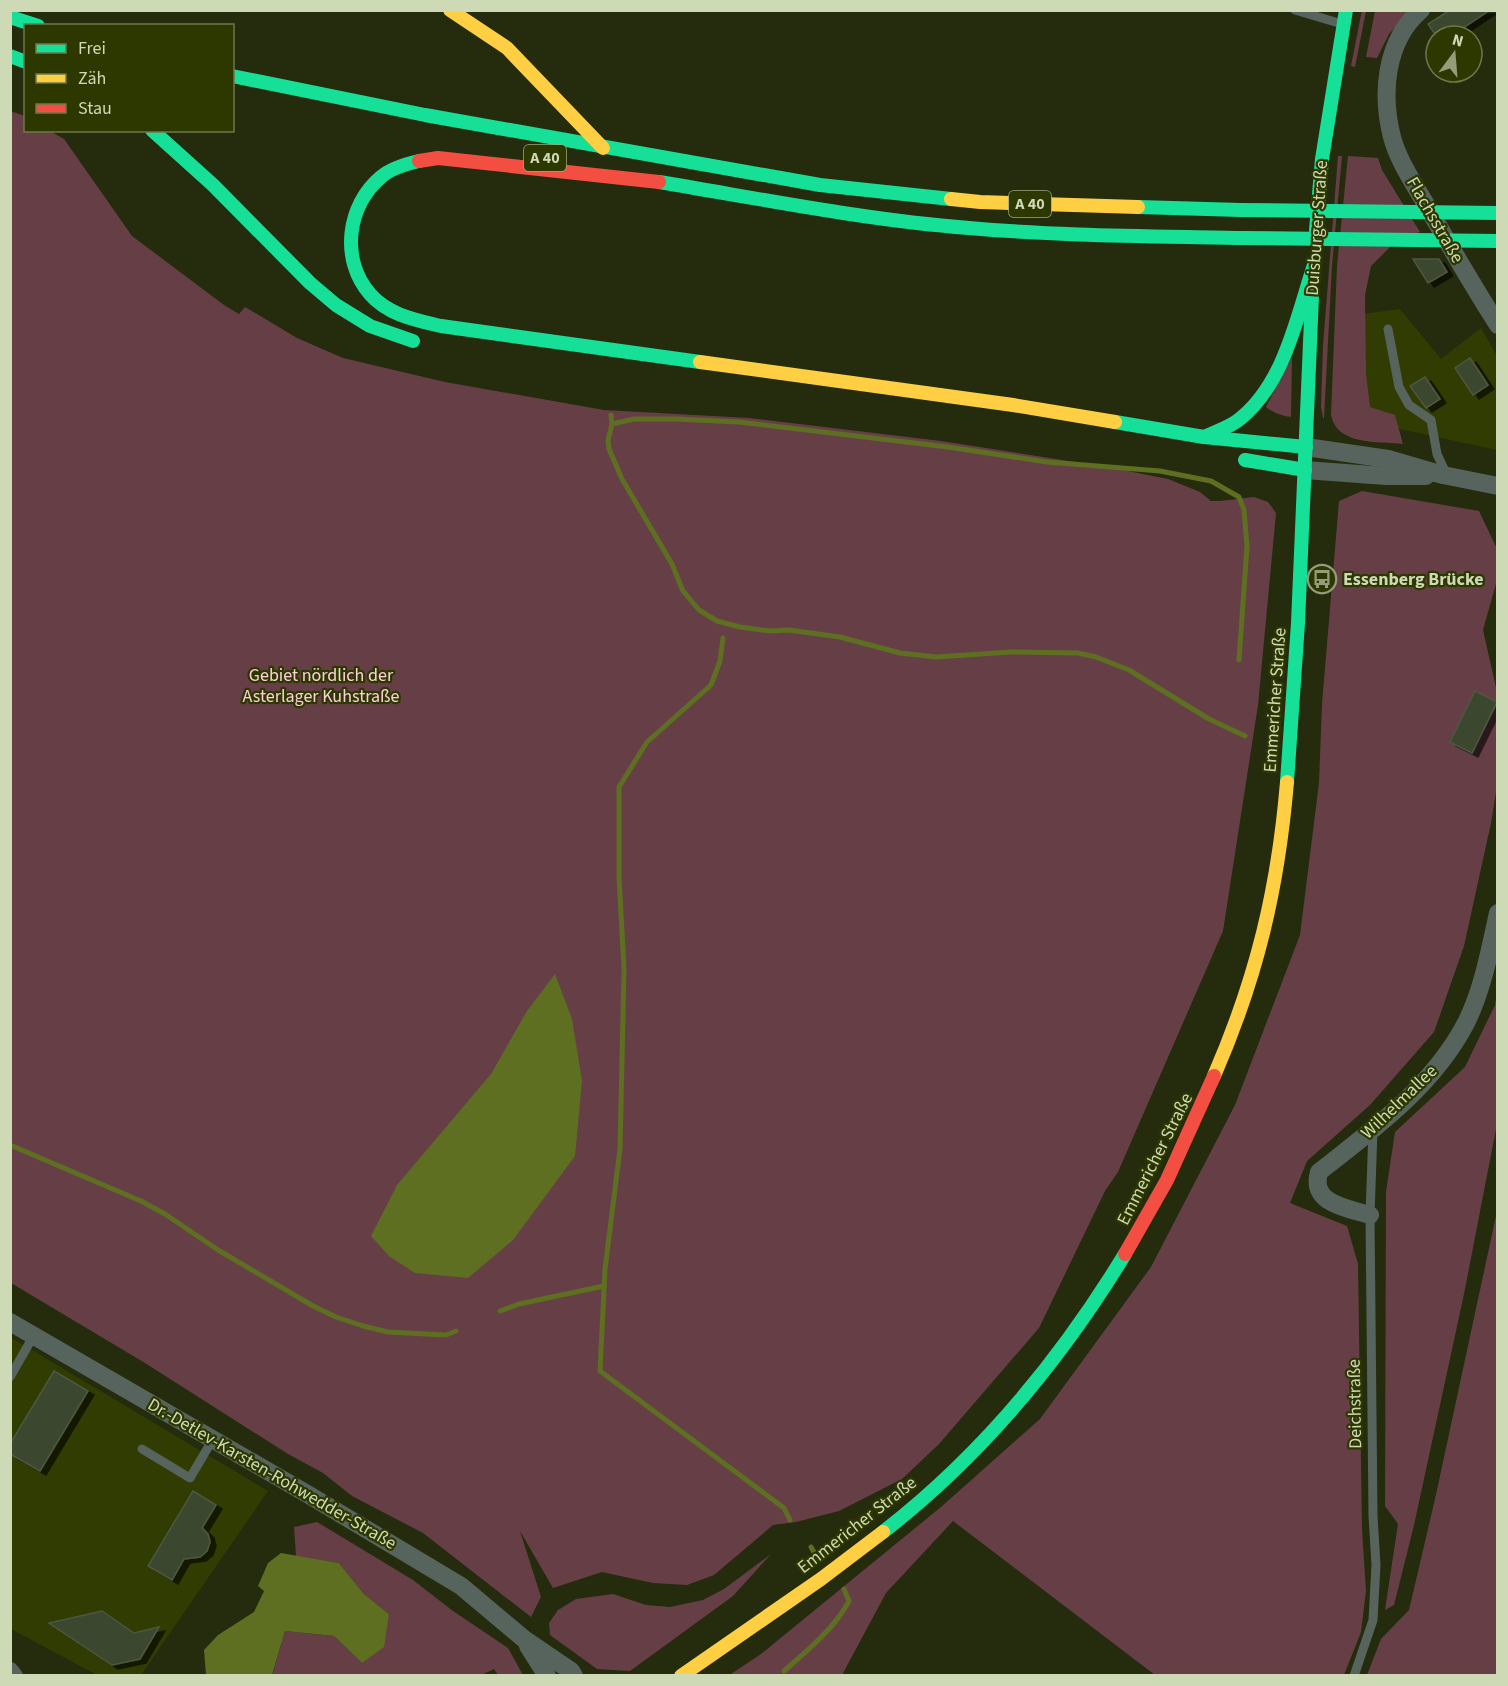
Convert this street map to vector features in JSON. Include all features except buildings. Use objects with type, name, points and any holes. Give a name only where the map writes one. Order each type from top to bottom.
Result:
[{"type":"main road","points":[[450,10],[507,48],[603,148]]},
{"type":"main road","points":[[10,17],[32,24]]},
{"type":"main road","name":"Duisburger Straße","points":[[1305,470],[1314,265],[1322,159],[1345,18]]},
{"type":"main road","name":"A 40","points":[[234,76],[603,148],[820,185],[980,202],[1240,210],[1497,213]]},
{"type":"main road","points":[[155,132],[213,185],[310,283],[336,305],[370,326],[425,343]]},
{"type":"main road","name":"A 40","points":[[504,151],[859,214],[968,228],[1073,234],[1497,241]]},
{"type":"main road","points":[[859,214],[631,178],[438,158],[410,162],[380,177],[368,188],[352,221],[350,240],[352,257],[358,274],[368,291],[383,306],[407,318],[441,326],[980,400],[1204,436],[1306,447]]},
{"type":"main road","points":[[1204,436],[1227,428],[1242,419],[1257,405],[1270,386],[1314,265]]},
{"type":"main road","points":[[551,356],[810,386],[1189,448]]},
{"type":"main road","points":[[1232,458],[1305,470]]},
{"type":"main road","name":"Emmericher Straße","points":[[681,1676],[870,1543],[952,1473],[1024,1396],[1083,1320],[1144,1225],[1174,1170],[1239,1015],[1268,917],[1286,798],[1294,693],[1305,470]]},
{"type":"street","name":"Flachsstraße","points":[[1421,10],[1400,35],[1389,61],[1388,110],[1392,138],[1406,169],[1497,325]]},
{"type":"street","points":[[1306,447],[1388,459],[1443,475],[1497,486]]},
{"type":"street","points":[[1305,470],[1386,476],[1443,475]]},
{"type":"street","name":"Wilhelmallee","points":[[1370,1215],[1331,1202],[1321,1195],[1317,1181],[1320,1172],[1373,1130],[1426,1080],[1447,1054],[1466,1022],[1479,991],[1497,913]]},
{"type":"street","name":"Dr.-Detlev-Karsten-Rohwedder-Straße","points":[[10,1322],[213,1439],[460,1586],[524,1639],[574,1676]]},
{"type":"street","name":"Dr.-Detlev-Karsten-Rohwedder-Straße","points":[[524,1639],[547,1676]]},
{"type":"street","points":[[10,1671],[14,1676]]},
{"type":"lane","points":[[1295,10],[1345,18]]},
{"type":"lane","points":[[1388,329],[1399,387],[1409,405],[1431,420],[1437,454],[1444,469],[1443,475]]},
{"type":"lane","name":"Deichstraße","points":[[1354,1676],[1372,1620],[1376,1565],[1372,1516],[1370,1215],[1373,1130]]},
{"type":"lane","points":[[10,1377],[34,1335]]},
{"type":"lane","points":[[142,1449],[189,1478],[213,1439]]},
{"type":"shaded area","points":[[1400,309],[1441,359],[1481,328],[1497,356],[1497,450],[1358,420],[1355,315]]},
{"type":"shaded area","points":[[555,974],[572,1019],[582,1081],[575,1156],[513,1240],[468,1278],[415,1273],[389,1256],[371,1236],[397,1185],[491,1074],[527,1011]]},
{"type":"shaded area","points":[[10,1337],[268,1491],[141,1675],[97,1675],[11,1629]]},
{"type":"shaded area","points":[[281,1553],[339,1563],[364,1594],[389,1614],[384,1647],[362,1663],[334,1636],[285,1631],[272,1675],[206,1675],[204,1650],[218,1635],[254,1612],[264,1591],[258,1586],[268,1563]]},
{"type":"green space","points":[[1362,10],[1366,11],[1355,67],[1351,66]]},
{"type":"green space","points":[[1375,11],[1411,11],[1389,34],[1377,58],[1366,57]]},
{"type":"green space","name":"Gebiet nördlich der Asterlager Kuhstraße","points":[[10,111],[24,116],[24,132],[52,132],[64,139],[132,236],[224,305],[239,314],[245,307],[297,338],[343,358],[445,382],[604,410],[749,418],[941,441],[1113,468],[1168,479],[1200,492],[1211,501],[1254,497],[1268,502],[1276,513],[1258,705],[1223,931],[1118,1172],[1105,1191],[1039,1328],[939,1444],[902,1479],[839,1511],[796,1522],[773,1525],[714,1575],[687,1585],[653,1583],[602,1572],[553,1588],[520,1531],[541,1597],[531,1617],[423,1533],[352,1496],[323,1473],[288,1454],[145,1363],[11,1283]]},
{"type":"green space","points":[[1338,156],[1342,156],[1332,266],[1323,418],[1321,407],[1323,346]]},
{"type":"green space","points":[[1348,156],[1378,158],[1382,170],[1420,232],[1395,242],[1371,266],[1365,295],[1366,374],[1370,407],[1395,415],[1403,444],[1371,442],[1350,437],[1341,432],[1331,415],[1337,266]]},
{"type":"green space","points":[[1292,357],[1291,417],[1278,414],[1266,407]]},
{"type":"green space","points":[[1362,491],[1479,511],[1497,549],[1497,580],[1483,630],[1497,692],[1498,780],[1464,946],[1434,1032],[1370,1105],[1307,1161],[1290,1203],[1347,1226],[1358,1264],[1362,1529],[1366,1591],[1361,1632],[1344,1675],[1155,1675],[953,1521],[886,1593],[842,1675],[728,1676],[761,1654],[941,1507],[1040,1419],[1151,1267],[1235,1105],[1300,935],[1319,783],[1322,704],[1339,501]]},
{"type":"green space","points":[[1497,991],[1497,1124],[1464,1294],[1414,1525],[1394,1605],[1385,1610],[1398,1524],[1385,1506],[1386,1192],[1395,1132],[1465,1067],[1495,1005]]},
{"type":"green space","points":[[1497,1211],[1497,1675],[1367,1675],[1381,1639],[1409,1610]]},
{"type":"green space","points":[[317,1522],[413,1580],[453,1611],[508,1648],[523,1675],[498,1675],[494,1669],[479,1676],[272,1676],[285,1631],[334,1636],[362,1663],[389,1614],[364,1594],[339,1563],[296,1556],[294,1527]]},
{"type":"green space","points":[[771,1554],[733,1596],[630,1671],[597,1669],[550,1635],[549,1623],[558,1610],[576,1599],[613,1594],[646,1605],[670,1607],[703,1600],[724,1589]]},
{"type":"waterway","points":[[611,415],[609,449],[622,479],[672,564],[683,591],[699,610],[717,621],[770,631],[789,630],[840,637],[900,653],[936,657],[1011,652],[1078,653],[1096,657],[1129,670],[1209,719],[1245,736]]},
{"type":"waterway","points":[[612,424],[634,419],[739,422],[948,447],[1047,462],[1160,471],[1211,481],[1239,497],[1244,510],[1247,546],[1239,660]]},
{"type":"waterway","points":[[723,638],[720,661],[711,685],[647,742],[619,787],[619,877],[624,969],[620,1149],[605,1269],[600,1371],[784,1508],[790,1520]]},
{"type":"waterway","points":[[10,1145],[141,1201],[165,1214],[218,1250],[336,1317],[388,1332],[446,1335],[456,1331]]},
{"type":"waterway","points":[[500,1311],[519,1304],[604,1286]]},
{"type":"waterway","points":[[811,1547],[816,1556]]},
{"type":"waterway","points":[[784,1671],[820,1639],[836,1621],[849,1601],[844,1589]]},
{"type":"traffic: fast","points":[[1316,230],[1322,159],[1346,10]]},
{"type":"traffic: fast","points":[[10,17],[32,24]]},
{"type":"traffic: fast","points":[[10,56],[24,61]]},
{"type":"traffic: fast","points":[[234,76],[425,115],[820,185],[951,199]]},
{"type":"traffic: fast","points":[[154,132],[213,185],[310,283],[336,305],[370,326],[413,341]]},
{"type":"traffic: fast","points":[[419,161],[394,169],[381,177],[361,202],[355,217],[351,249],[354,265],[360,280],[370,294],[385,307],[403,316],[441,326],[700,362]]},
{"type":"traffic: fast","points":[[659,182],[891,220],[930,224],[1003,231],[1242,238]]},
{"type":"traffic: fast","points":[[1138,207],[1241,210]]},
{"type":"traffic: fast","points":[[1241,210],[1498,213]]},
{"type":"traffic: fast","points":[[1242,238],[1498,241]]},
{"type":"traffic: fast","points":[[1204,437],[1237,421],[1256,403],[1269,386],[1288,347],[1314,265]]},
{"type":"traffic: fast","points":[[1287,782],[1298,623],[1312,296]]},
{"type":"traffic: fast","points":[[1115,422],[1204,437],[1306,447]]},
{"type":"traffic: fast","points":[[1245,460],[1305,470]]},
{"type":"traffic: fast","points":[[883,1532],[953,1471],[1017,1404],[1074,1331],[1125,1254]]},
{"type":"traffic: slow","points":[[450,10],[507,48],[603,148]]},
{"type":"traffic: slow","points":[[951,199],[1138,207]]},
{"type":"traffic: slow","points":[[700,362],[1013,405],[1115,422]]},
{"type":"traffic: slow","points":[[1214,1076],[1254,968],[1263,932],[1278,859],[1287,782]]},
{"type":"traffic: slow","points":[[681,1676],[821,1579],[883,1532]]},
{"type":"traffic: jam","points":[[419,161],[438,158],[659,182]]},
{"type":"traffic: jam","points":[[1125,1254],[1167,1180],[1214,1076]]},
{"type":"place","name":"Essenberg Brücke","points":[[1322,579]]}]
